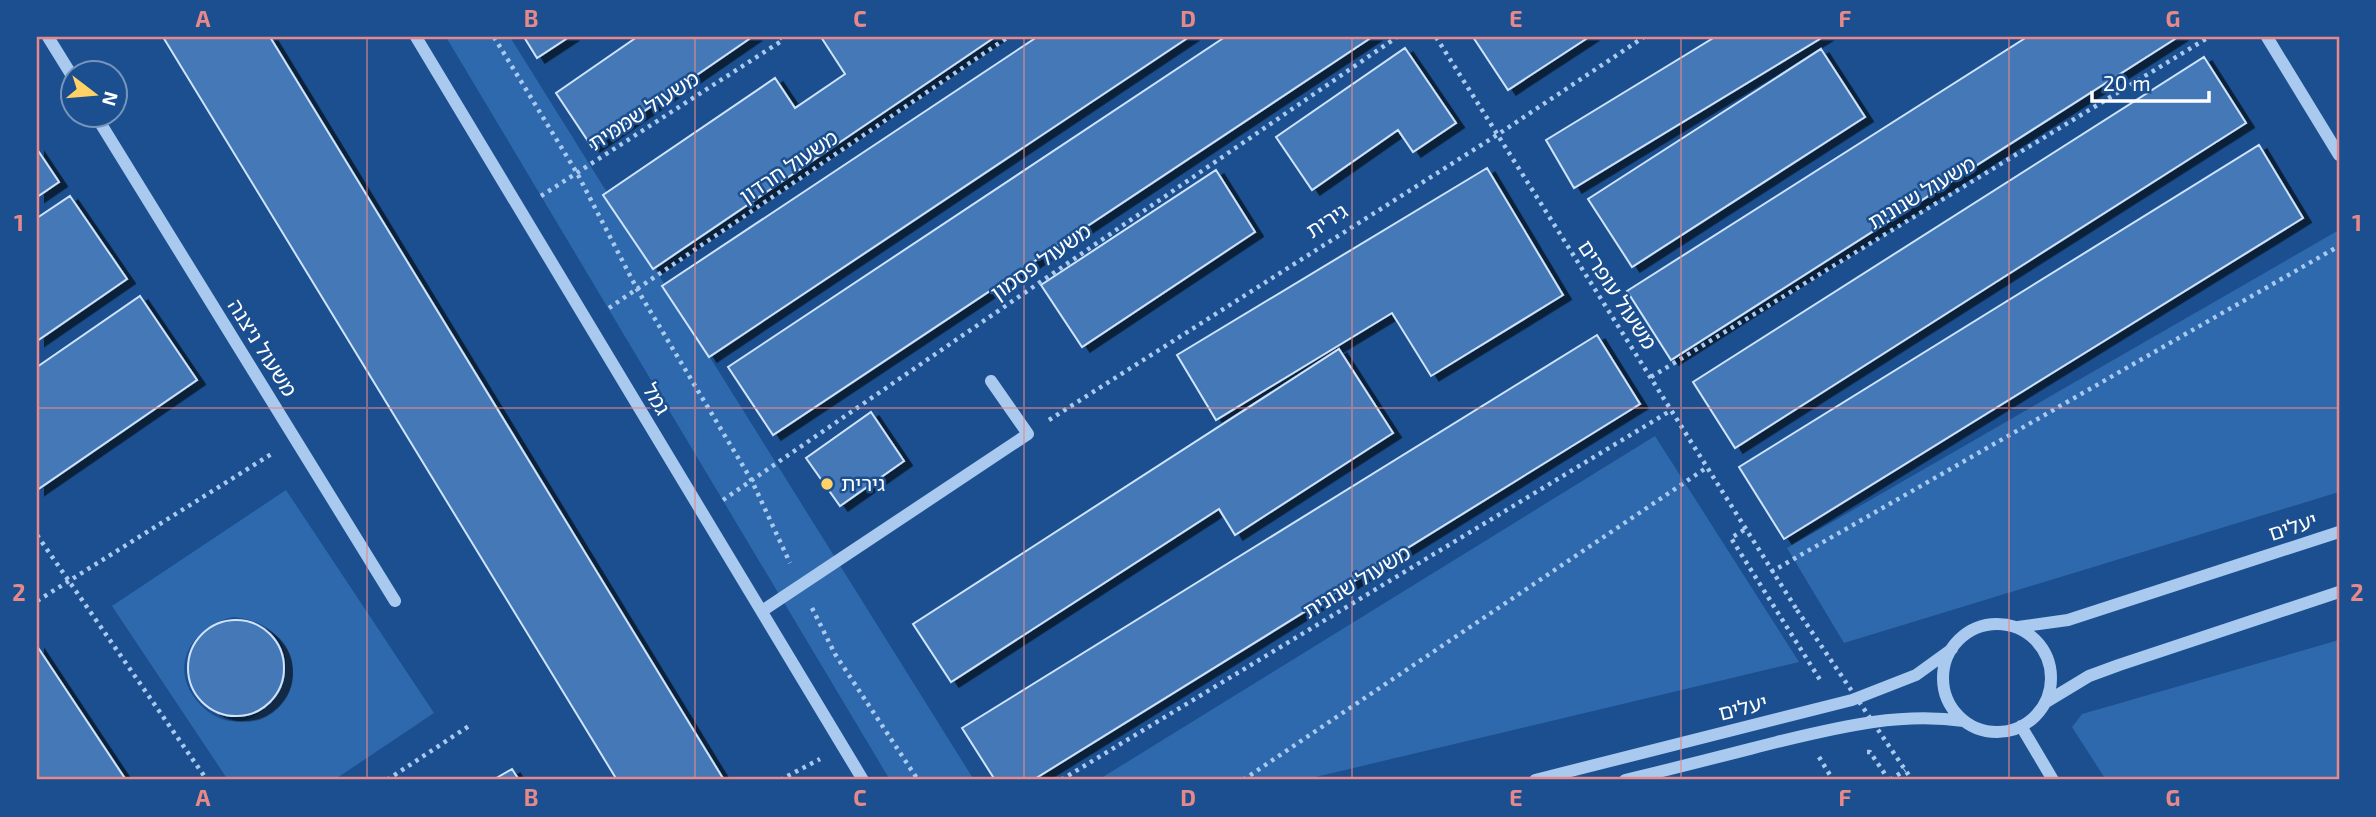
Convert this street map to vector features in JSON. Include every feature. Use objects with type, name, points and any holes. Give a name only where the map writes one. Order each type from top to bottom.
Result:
[{"type":"street","points":[[48,37],[62,60]]},
{"type":"street","name":"גמל","points":[[416,37],[863,780]]},
{"type":"street","points":[[2267,37],[2339,155]]},
{"type":"street","name":"משעול ניצנה","points":[[105,130],[395,601]]},
{"type":"street","points":[[762,611],[1028,434],[991,381]]},
{"type":"street","name":"יעלים","points":[[2017,627],[2068,620],[2339,532]]},
{"type":"street","points":[[2045,702],[2089,676],[2339,592]]},
{"type":"street","points":[[2002,624],[2017,627],[2041,645],[2049,663],[2051,683],[2045,702],[2035,716],[2021,726],[2004,732],[1987,731],[1964,720],[1948,700],[1943,674],[1952,649],[1961,637],[1981,627],[2002,624]]},
{"type":"street","name":"יעלים","points":[[1535,780],[1835,705],[1880,691],[1916,675],[1952,649]]},
{"type":"street","name":"יעלים","points":[[1625,780],[1854,724],[1911,717],[1964,720]]},
{"type":"street","points":[[2021,726],[2053,780]]},
{"type":"path","points":[[494,37],[577,173],[637,289],[752,481],[800,586],[835,654],[918,780]]},
{"type":"path","name":"משעול שממית","points":[[520,210],[783,40],[781,37]]},
{"type":"path","name":"משעול חרדון","points":[[588,323],[1008,37]]},
{"type":"path","name":"משעול פסמון","points":[[703,514],[1396,37]]},
{"type":"path","name":"משעול עופרים","points":[[1436,37],[1651,377],[1744,530],[1912,780]]},
{"type":"path","name":"גירית","points":[[1028,434],[1497,135],[1644,37]]},
{"type":"path","name":"משעול שנונית","points":[[1651,377],[2209,37]]},
{"type":"path","points":[[1771,572],[2339,246]]},
{"type":"path","name":"משעול שנונית","points":[[1061,780],[1670,411]]},
{"type":"path","points":[[37,601],[295,439]]},
{"type":"path","points":[[1243,780],[1706,468]]},
{"type":"path","points":[[1744,530],[1731,538],[1835,705]]},
{"type":"path","points":[[37,535],[206,780]]},
{"type":"path","points":[[387,780],[471,724]]},
{"type":"path","points":[[780,780],[843,747]]},
{"type":"path","points":[[1870,752],[1890,780],[1905,770]]},
{"type":"path","points":[[1818,754],[1833,780]]},
{"type":"shaded area","points":[[446,37],[510,37],[974,780],[890,780]]},
{"type":"shaded area","points":[[2339,230],[2339,492],[1844,643],[1787,548]]},
{"type":"shaded area","points":[[1655,436],[1799,662],[1303,780],[1098,780]]},
{"type":"shaded area","points":[[286,490],[434,713],[334,780],[228,780],[112,606]],"holes":[[[233,617],[265,627],[282,645],[286,668],[279,690],[264,709],[244,720],[221,719],[197,701],[188,687],[184,674],[189,649],[207,629]]]},
{"type":"shaded area","points":[[2339,640],[2339,780],[2106,780],[2072,727],[2082,714]]},
{"type":"building","points":[[163,37],[270,37],[724,780],[617,780]]},
{"type":"building","points":[[524,37],[569,37],[537,58]]},
{"type":"building","points":[[637,37],[752,37],[592,147],[556,93]]},
{"type":"building","points":[[821,37],[995,37],[653,269],[603,195],[775,78],[795,108],[845,74]]},
{"type":"building","points":[[1037,37],[1189,37],[709,357],[662,286]]},
{"type":"building","points":[[1225,37],[1372,37],[773,435],[728,367]]},
{"type":"building","points":[[1473,37],[1589,37],[1508,90]]},
{"type":"building","points":[[1715,37],[1823,37],[1574,188],[1546,140]]},
{"type":"building","points":[[2027,37],[2178,37],[1671,360],[1627,291]]},
{"type":"building","points":[[1405,48],[1456,123],[1413,152],[1398,130],[1312,190],[1276,137]]},
{"type":"building","points":[[1821,49],[1865,117],[1632,267],[1588,199]]},
{"type":"building","points":[[2204,57],[2246,123],[1735,448],[1693,382]]},
{"type":"building","points":[[2259,145],[2303,218],[1784,539],[1739,467]]},
{"type":"building","points":[[37,149],[59,182],[37,197]]},
{"type":"building","points":[[1487,168],[1563,295],[1431,376],[1392,313],[1216,420],[1177,355]]},
{"type":"building","points":[[1216,170],[1255,232],[1082,347],[1041,285]]},
{"type":"building","points":[[70,196],[127,279],[37,341],[37,218]]},
{"type":"building","points":[[140,296],[197,380],[37,490],[37,367]]},
{"type":"building","points":[[1597,335],[1640,404],[1033,780],[995,780],[962,728]]},
{"type":"building","points":[[1339,349],[1393,433],[1235,535],[1219,509],[951,682],[913,624]]},
{"type":"building","points":[[871,412],[904,461],[840,506],[806,458]]},
{"type":"building","points":[[236,620],[254,624],[270,634],[280,650],[284,668],[280,686],[270,702],[254,712],[236,716],[218,712],[202,702],[192,686],[188,668],[192,650],[202,634],[218,624]]},
{"type":"building","points":[[37,646],[126,780],[37,780]]},
{"type":"building","points":[[512,769],[519,780],[493,780]]},
{"type":"place","name":"גירית","points":[[827,484]]}]
